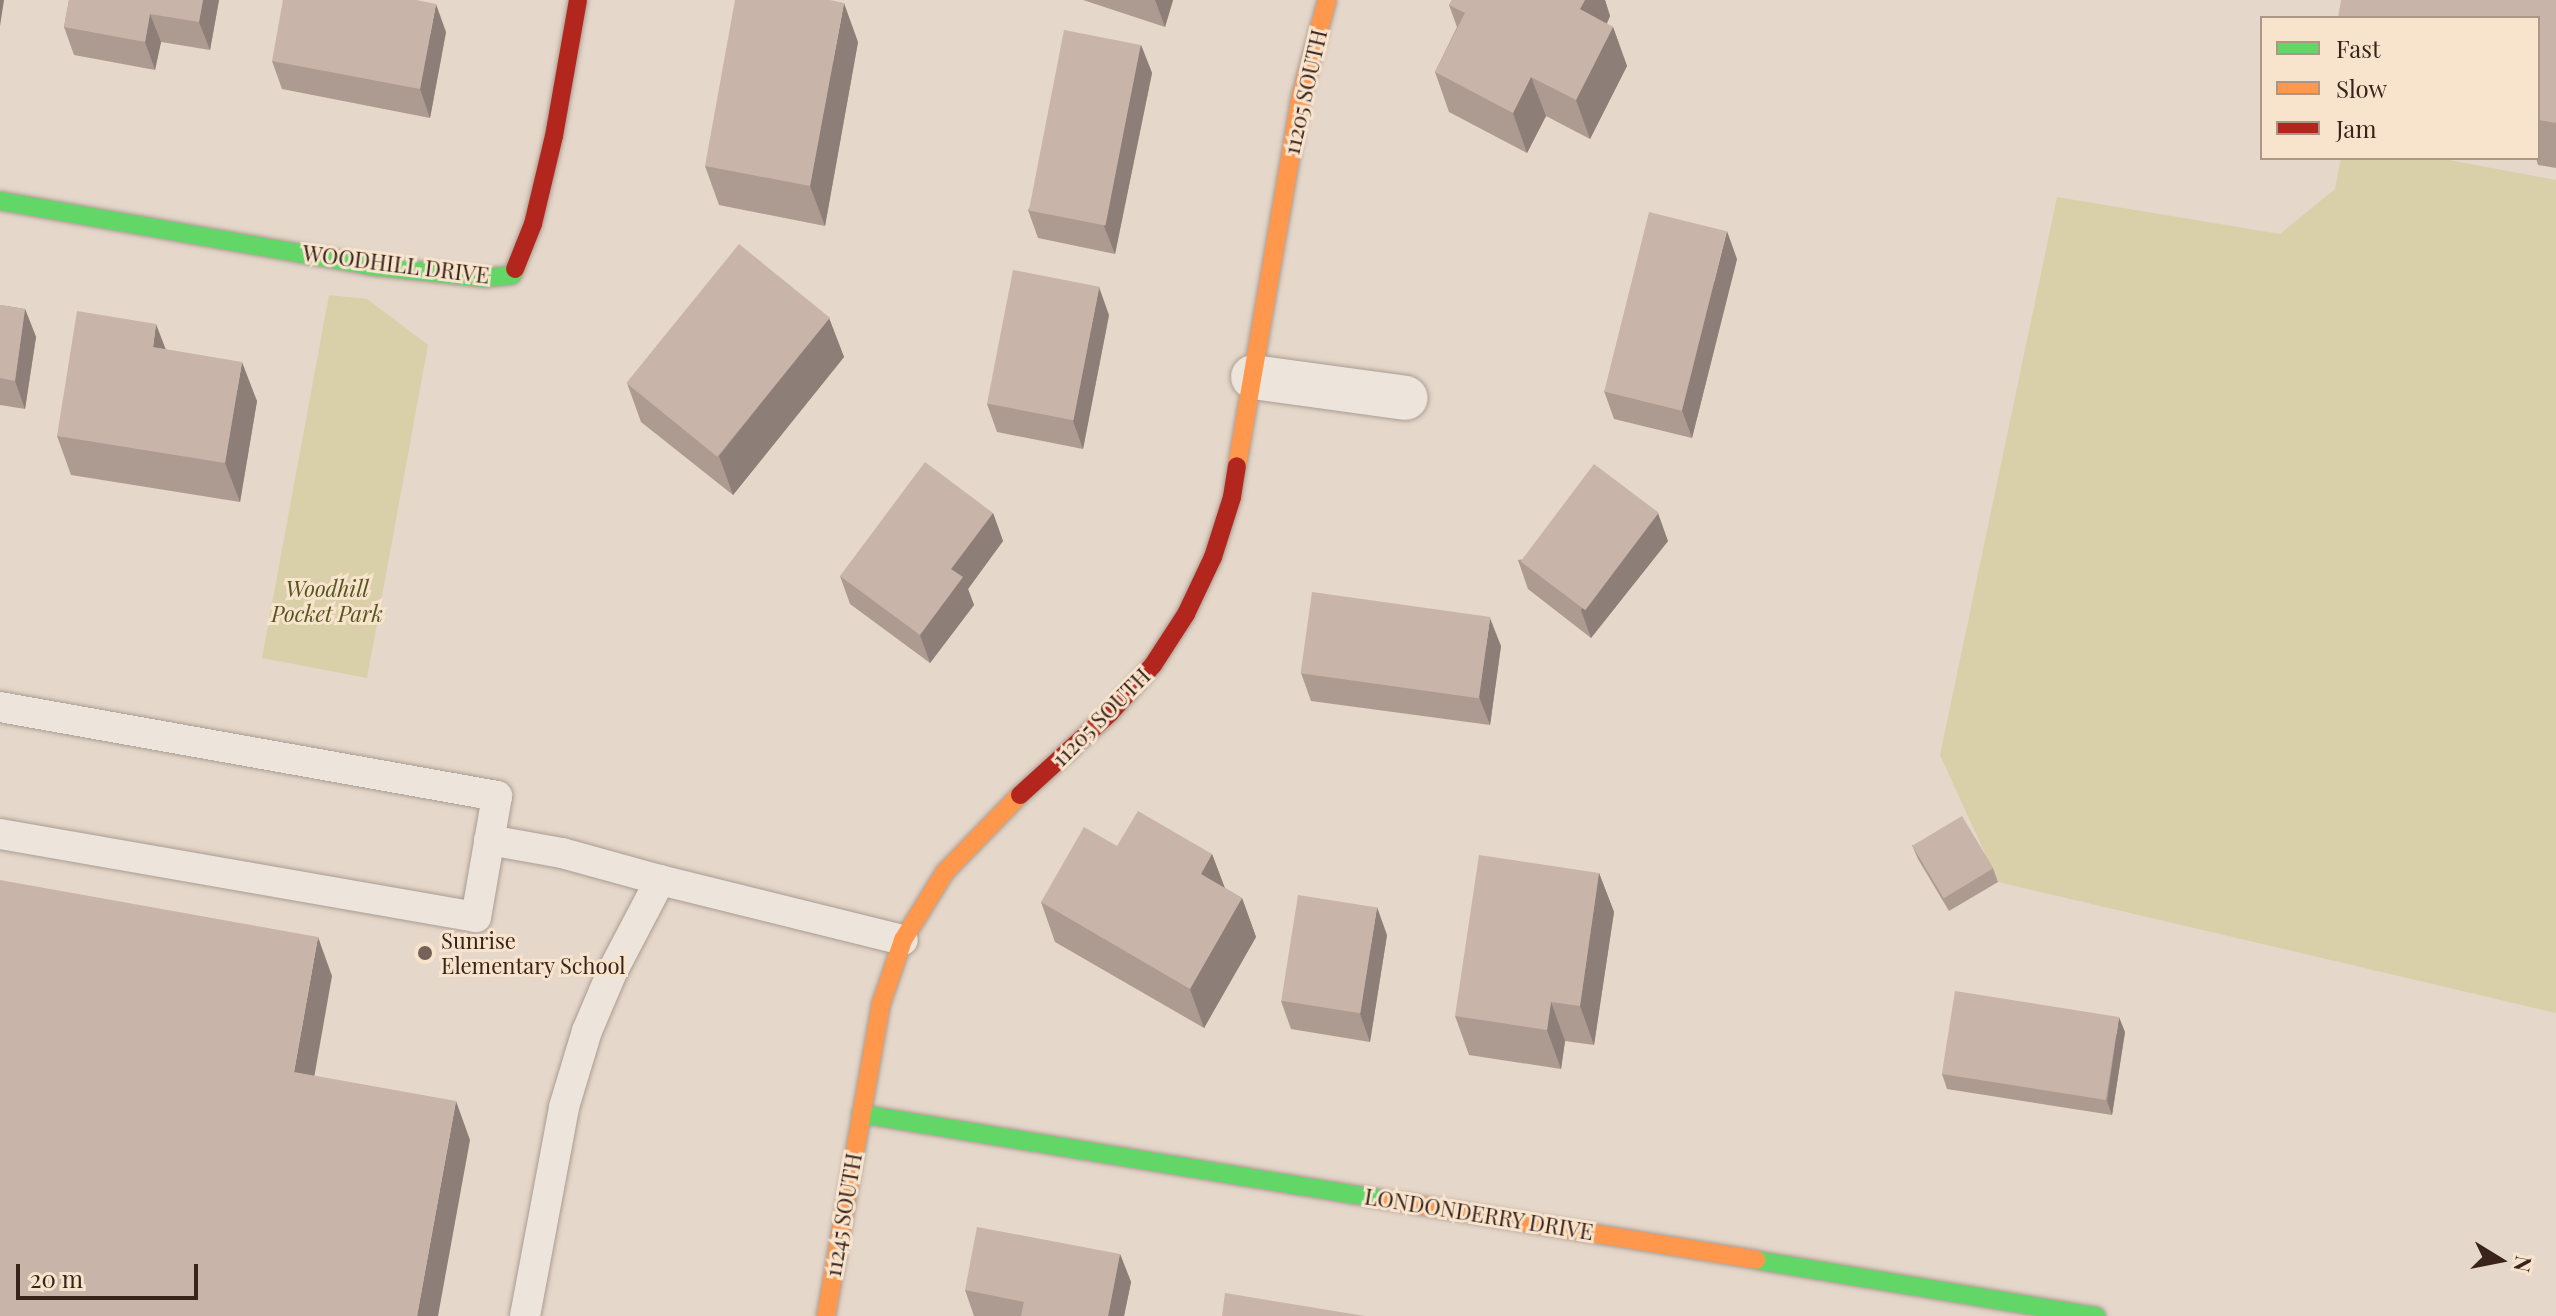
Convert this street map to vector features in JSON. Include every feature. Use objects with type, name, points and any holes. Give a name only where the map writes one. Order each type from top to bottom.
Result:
[{"type":"street","name":"WOODHILL DRIVE","points":[[0,201],[371,266],[485,278],[512,275],[533,224],[554,136],[578,0]]},
{"type":"street","name":"11205 SOUTH","points":[[861,1114],[881,1004],[903,940],[945,872],[998,816],[1110,713],[1153,665],[1186,614],[1213,557],[1232,497],[1301,96],[1327,0]]},
{"type":"street","points":[[1253,377],[1406,398]]},
{"type":"street","name":"LONDONDERRY DRIVE","points":[[861,1114],[2008,1309],[2096,1316]]},
{"type":"street","name":"11245 SOUTH","points":[[826,1316],[861,1114]]},
{"type":"lane","points":[[0,707],[497,796],[476,917],[0,834]]},
{"type":"lane","points":[[489,840],[562,853],[903,940]]},
{"type":"lane","points":[[525,1316],[564,1107],[587,1031],[612,972],[660,880]]},
{"type":"green space","points":[[2341,160],[2449,160],[2556,180],[2556,1013],[1998,882],[1940,755],[2057,197],[2280,234],[2335,189]]},
{"type":"green space","name":"Woodhill Pocket Park","points":[[329,295],[367,299],[428,345],[367,678],[262,658]]},
{"type":"building","points":[[69,0],[203,0],[199,22],[150,14],[145,42],[64,27]]},
{"type":"building","points":[[283,0],[416,0],[436,4],[420,89],[272,61]]},
{"type":"building","points":[[735,0],[830,0],[844,3],[810,186],[705,166]]},
{"type":"building","points":[[1452,0],[1585,0],[1580,9],[1613,27],[1576,100],[1531,77],[1513,113],[1435,72],[1465,13],[1449,5]]},
{"type":"building","points":[[2341,0],[2556,0],[2556,123],[2540,120],[2540,16],[2338,16]]},
{"type":"building","points":[[1064,30],[1141,45],[1105,226],[1029,211]]},
{"type":"building","points":[[1649,212],[1727,231],[1682,411],[1604,392]]},
{"type":"building","points":[[739,244],[830,318],[717,457],[626,383]]},
{"type":"building","points":[[1013,270],[1099,287],[1073,420],[987,404]]},
{"type":"building","points":[[0,305],[25,309],[15,381],[0,378]]},
{"type":"building","points":[[77,311],[156,324],[153,347],[242,362],[225,463],[57,436]]},
{"type":"building","points":[[925,462],[993,513],[951,569],[963,577],[920,635],[840,576]]},
{"type":"building","points":[[1594,464],[1659,513],[1585,610],[1521,561]]},
{"type":"building","points":[[1312,592],[1490,617],[1479,698],[1301,673]]},
{"type":"building","points":[[1138,811],[1212,854],[1201,874],[1242,898],[1190,989],[1041,902],[1084,827],[1117,846]]},
{"type":"building","points":[[1962,816],[1993,868],[1944,898],[1912,846]]},
{"type":"building","points":[[1479,855],[1599,873],[1580,1006],[1551,1002],[1547,1030],[1455,1016]]},
{"type":"building","points":[[0,880],[318,937],[294,1072],[456,1101],[417,1316],[0,1316]]},
{"type":"building","points":[[1298,895],[1377,908],[1360,1013],[1281,1001]]},
{"type":"building","points":[[1955,991],[2119,1017],[2106,1100],[1942,1074]]},
{"type":"building","points":[[977,1227],[1120,1254],[1108,1316],[1021,1316],[1024,1302],[965,1290]]},
{"type":"building","points":[[1225,1293],[1365,1316],[1222,1316]]},
{"type":"traffic: fast","points":[[0,201],[371,266],[485,278],[512,275],[515,269]]},
{"type":"traffic: fast","points":[[861,1114],[1387,1200]]},
{"type":"traffic: fast","points":[[1756,1260],[2096,1316]]},
{"type":"traffic: slow","points":[[1237,466],[1301,96],[1327,0]]},
{"type":"traffic: slow","points":[[826,1316],[881,1004],[903,940],[945,872],[1020,795]]},
{"type":"traffic: slow","points":[[1387,1200],[1756,1260]]},
{"type":"traffic: jam","points":[[515,269],[533,224],[554,136],[578,0]]},
{"type":"traffic: jam","points":[[1020,795],[1110,713],[1153,665],[1186,614],[1213,557],[1232,497],[1237,466]]},
{"type":"place","name":"Sunrise Elementary School","points":[[425,953]]}]
